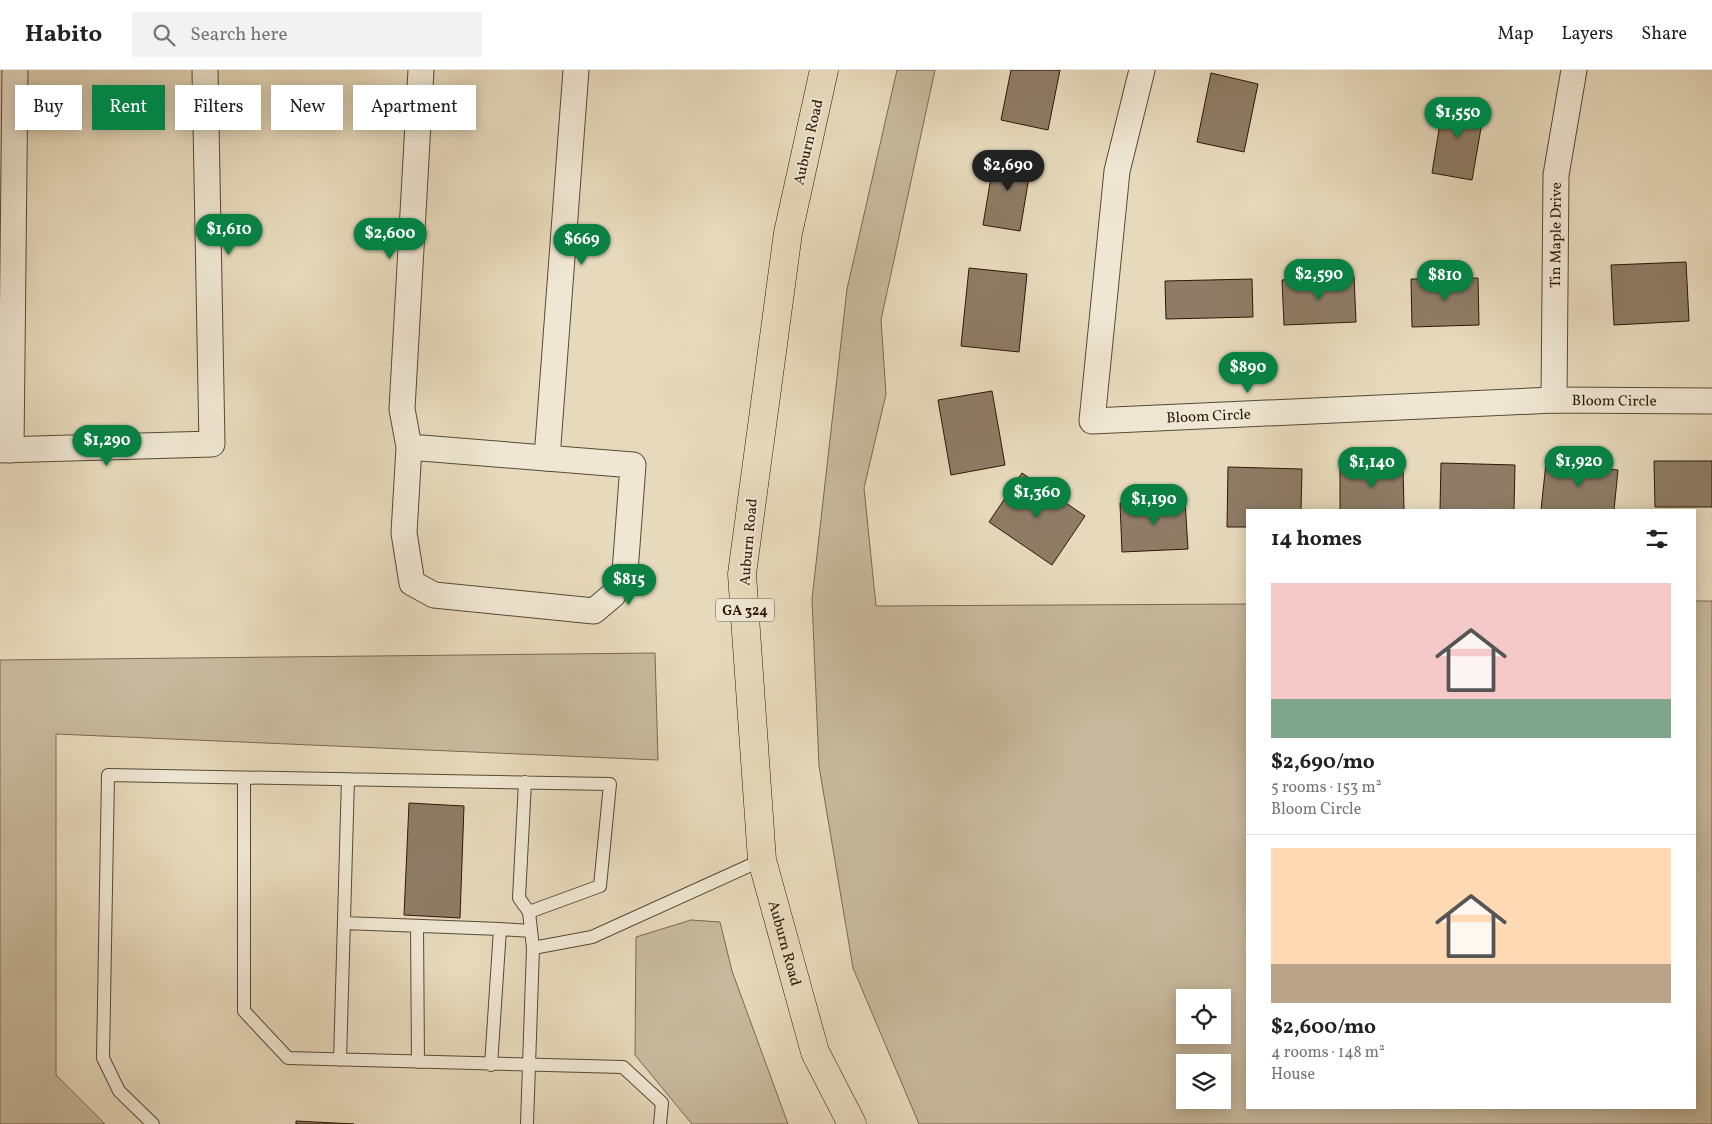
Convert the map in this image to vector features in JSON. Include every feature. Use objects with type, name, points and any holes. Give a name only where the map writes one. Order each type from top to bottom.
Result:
[{"type":"main road","name":"Auburn Road","points":[[824,70],[788,233],[742,574],[762,860],[815,1052],[852,1124]]},
{"type":"street","points":[[15,70],[6,450],[212,444],[206,70]]},
{"type":"street","points":[[409,447],[633,465],[624,572],[612,595],[594,610],[434,595],[412,583],[404,533],[409,447],[402,409],[421,70]]},
{"type":"street","points":[[547,458],[576,70]]},
{"type":"street","name":"Bloom Circle","points":[[1142,70],[1117,172],[1092,421],[1554,400],[1712,401]]},
{"type":"street","name":"Tin Maple Drive","points":[[1554,400],[1556,175],[1574,70]]},
{"type":"lane","points":[[153,1124],[119,1091],[103,1058],[108,775],[610,784],[600,886],[529,912]]},
{"type":"lane","points":[[244,778],[244,1011],[288,1058],[623,1067],[662,1103],[660,1124]]},
{"type":"lane","points":[[340,1060],[348,779]]},
{"type":"lane","points":[[525,782],[519,898],[529,912],[533,948],[527,1124]]},
{"type":"lane","points":[[533,948],[592,937],[762,860]]},
{"type":"lane","points":[[344,924],[531,931]]},
{"type":"lane","points":[[417,926],[418,1062]]},
{"type":"lane","points":[[491,1064],[500,929]]},
{"type":"shaded area","points":[[897,70],[935,70],[881,320],[886,394],[864,488],[876,606],[1246,604],[1246,1109],[1696,1109],[1696,601],[1712,601],[1712,1124],[919,1124],[853,968],[819,766],[812,599],[847,289]]},
{"type":"shaded area","points":[[655,653],[658,760],[56,734],[56,1075],[105,1124],[0,1124],[0,660]]},
{"type":"shaded area","points":[[691,920],[720,922],[732,971],[788,1124],[692,1124],[635,1055],[636,937]]},
{"type":"building","points":[[1011,70],[1060,70],[1048,130],[1001,120]]},
{"type":"building","points":[[1211,73],[1258,84],[1244,152],[1197,142]]},
{"type":"building","points":[[1444,98],[1485,105],[1472,180],[1432,173]]},
{"type":"building","points":[[995,153],[1032,159],[1020,231],[983,225]]},
{"type":"building","points":[[1686,262],[1689,321],[1614,325],[1611,265]]},
{"type":"building","points":[[969,268],[1027,274],[1019,352],[961,346]]},
{"type":"building","points":[[1354,276],[1356,322],[1284,325],[1282,280]]},
{"type":"building","points":[[1478,278],[1479,325],[1412,327],[1411,279]]},
{"type":"building","points":[[1252,279],[1253,317],[1166,319],[1165,281]]},
{"type":"building","points":[[992,391],[1005,465],[951,475],[938,400]]},
{"type":"building","points":[[1654,461],[1712,461],[1712,507],[1655,507]]},
{"type":"building","points":[[1441,463],[1515,465],[1514,509],[1440,509]]},
{"type":"building","points":[[1546,463],[1618,470],[1614,509],[1541,509]]},
{"type":"building","points":[[1228,467],[1302,469],[1301,509],[1246,509],[1246,527],[1227,527]]},
{"type":"building","points":[[1403,468],[1404,509],[1340,509],[1340,469]]},
{"type":"building","points":[[1022,473],[1085,516],[1052,565],[989,522]]},
{"type":"building","points":[[1185,500],[1188,549],[1122,552],[1120,503]]},
{"type":"building","points":[[409,803],[464,806],[460,918],[404,915]]},
{"type":"building","points":[[296,1121],[354,1124],[296,1124]]}]
